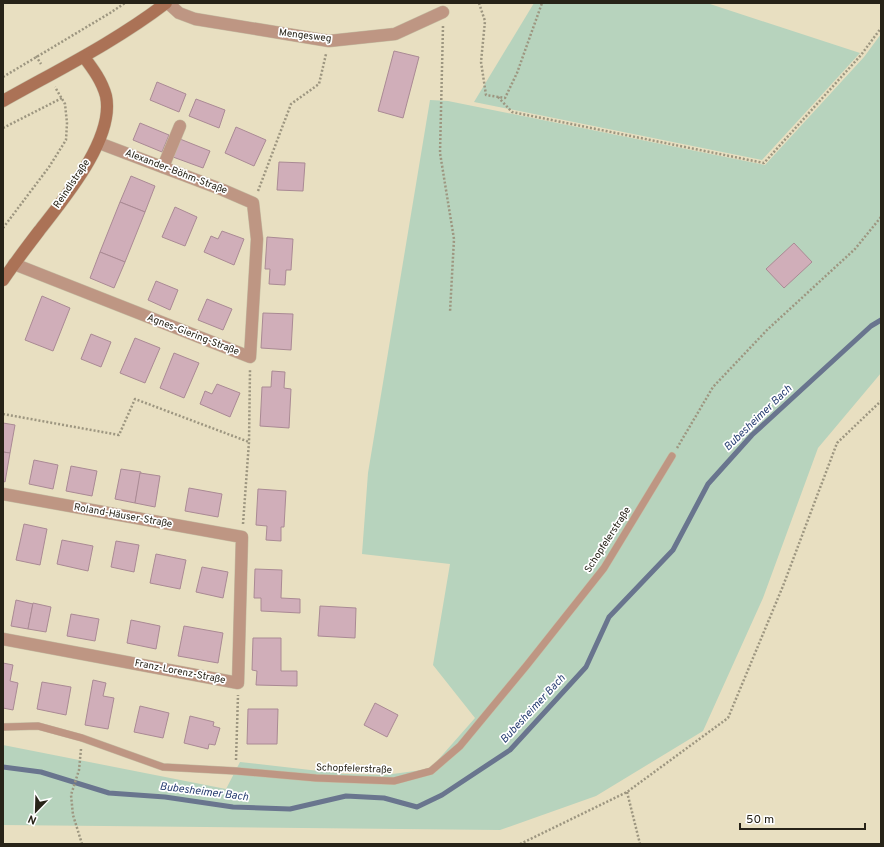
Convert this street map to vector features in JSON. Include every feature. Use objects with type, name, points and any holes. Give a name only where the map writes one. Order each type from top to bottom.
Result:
[{"type":"street","name":"Mengesweg","points":[[167,3],[179,13],[195,19],[329,41],[395,34],[444,12]]},
{"type":"street","points":[[3,101],[84,57],[167,3]]},
{"type":"street","name":"Reindlstraße","points":[[3,280],[81,175],[98,143],[106,116],[106,97],[100,78],[84,57]]},
{"type":"street","points":[[163,167],[180,126]]},
{"type":"street","name":"Alexander-Böhm-Straße","points":[[98,143],[253,203]]},
{"type":"street","name":"Agnes-Giering-Straße","points":[[14,264],[250,357],[257,239],[253,203]]},
{"type":"street","name":"Roland-Häuser-Straße","points":[[3,494],[242,537]]},
{"type":"street","name":"Franz-Lorenz-Straße","points":[[3,639],[238,683],[242,537]]},
{"type":"lane","name":"Schopfelerstraße","points":[[3,726],[38,726],[82,738],[163,767],[394,782],[431,772],[460,746],[604,568],[672,456]]},
{"type":"path","points":[[3,77],[125,3]]},
{"type":"path","points":[[479,3],[486,21],[481,62],[486,95],[505,98],[517,73],[542,3]]},
{"type":"path","points":[[444,12],[440,154],[454,239],[450,312]]},
{"type":"path","points":[[498,97],[512,112],[764,163],[861,55],[881,28]]},
{"type":"path","points":[[253,203],[292,104],[319,84],[329,41]]},
{"type":"path","points":[[3,128],[62,98],[65,104],[67,123],[66,140],[50,166],[3,228]]},
{"type":"path","points":[[672,456],[713,387],[767,330],[855,249],[881,217]]},
{"type":"path","points":[[242,537],[249,442],[250,357]]},
{"type":"path","points":[[3,414],[119,435],[135,399],[249,442]]},
{"type":"path","points":[[520,844],[627,792],[728,718],[783,586],[838,443],[881,401]]},
{"type":"path","points":[[236,771],[238,683]]},
{"type":"path","points":[[82,738],[79,770],[71,794],[73,815],[82,844]]},
{"type":"path","points":[[627,792],[640,844]]},
{"type":"green space","points":[[534,3],[707,3],[860,53],[762,160],[474,102]]},
{"type":"green space","points":[[881,34],[881,373],[818,448],[763,598],[703,731],[596,796],[500,830],[3,825],[3,745],[226,789],[240,762],[345,774],[385,775],[430,769],[475,718],[433,665],[450,564],[362,554],[368,473],[430,100],[448,101],[765,165],[864,57]]},
{"type":"building","points":[[394,51],[419,57],[403,118],[378,111]]},
{"type":"building","points":[[157,82],[186,94],[179,112],[150,100]]},
{"type":"building","points":[[196,99],[225,110],[219,128],[189,116]]},
{"type":"building","points":[[140,123],[169,135],[162,152],[133,140]]},
{"type":"building","points":[[236,127],[266,140],[254,166],[225,153]]},
{"type":"building","points":[[180,139],[210,151],[203,168],[173,157]]},
{"type":"building","points":[[279,162],[305,163],[303,191],[277,190]]},
{"type":"building","points":[[131,176],[155,186],[145,212],[120,202]]},
{"type":"building","points":[[120,202],[145,212],[125,262],[100,252]]},
{"type":"building","points":[[175,207],[197,217],[185,246],[162,237]]},
{"type":"building","points":[[222,231],[244,239],[234,265],[204,252],[211,236],[218,239]]},
{"type":"building","points":[[267,237],[293,239],[291,270],[286,270],[285,285],[269,284],[270,269],[265,269]]},
{"type":"building","points":[[794,243],[812,262],[784,288],[766,269]]},
{"type":"building","points":[[100,252],[125,262],[114,288],[90,278]]},
{"type":"building","points":[[156,281],[178,290],[170,310],[148,300]]},
{"type":"building","points":[[42,296],[70,308],[53,351],[25,340]]},
{"type":"building","points":[[207,299],[232,309],[223,330],[198,320]]},
{"type":"building","points":[[263,313],[293,314],[291,350],[261,348]]},
{"type":"building","points":[[91,334],[111,342],[101,367],[81,359]]},
{"type":"building","points":[[135,338],[160,348],[145,383],[120,373]]},
{"type":"building","points":[[174,353],[199,363],[184,398],[160,388]]},
{"type":"building","points":[[272,371],[285,372],[284,388],[291,389],[289,428],[260,426],[262,387],[271,387]]},
{"type":"building","points":[[217,384],[240,393],[230,417],[200,404],[205,391],[212,394]]},
{"type":"building","points":[[3,423],[15,425],[10,453],[3,452]]},
{"type":"building","points":[[3,452],[10,453],[5,482],[3,481]]},
{"type":"building","points":[[34,460],[58,465],[53,489],[29,484]]},
{"type":"building","points":[[71,466],[97,471],[92,496],[66,491]]},
{"type":"building","points":[[121,469],[141,472],[135,503],[115,499]]},
{"type":"building","points":[[140,473],[160,476],[155,507],[135,503]]},
{"type":"building","points":[[189,488],[222,494],[218,517],[185,511]]},
{"type":"building","points":[[258,489],[286,491],[284,527],[281,527],[281,541],[266,540],[267,526],[256,525]]},
{"type":"building","points":[[24,524],[47,529],[40,565],[16,560]]},
{"type":"building","points":[[62,540],[93,546],[88,571],[57,564]]},
{"type":"building","points":[[116,541],[139,545],[134,572],[111,567]]},
{"type":"building","points":[[156,554],[186,560],[180,589],[150,583]]},
{"type":"building","points":[[202,567],[228,572],[223,598],[196,592]]},
{"type":"building","points":[[255,569],[282,570],[281,598],[300,599],[300,613],[261,611],[261,598],[254,598]]},
{"type":"building","points":[[16,600],[33,604],[28,629],[11,626]]},
{"type":"building","points":[[33,603],[51,607],[46,632],[28,629]]},
{"type":"building","points":[[320,606],[356,608],[355,638],[318,636]]},
{"type":"building","points":[[71,614],[99,619],[95,641],[67,636]]},
{"type":"building","points":[[131,620],[160,626],[156,649],[127,643]]},
{"type":"building","points":[[184,626],[223,633],[218,663],[178,656]]},
{"type":"building","points":[[253,638],[281,638],[281,671],[297,671],[297,686],[256,685],[257,671],[252,670]]},
{"type":"building","points":[[3,663],[13,665],[10,681],[18,683],[13,710],[3,708]]},
{"type":"building","points":[[93,680],[106,683],[103,696],[114,698],[108,729],[85,725]]},
{"type":"building","points":[[42,682],[71,687],[66,715],[37,709]]},
{"type":"building","points":[[375,703],[398,715],[387,737],[364,725]]},
{"type":"building","points":[[140,706],[169,713],[163,738],[134,732]]},
{"type":"building","points":[[248,709],[278,709],[277,744],[247,744]]},
{"type":"building","points":[[190,716],[214,722],[213,726],[220,728],[215,745],[209,744],[208,749],[184,743]]},
{"type":"waterway","name":"Bubesheimer Bach","points":[[3,767],[41,772],[109,793],[165,797],[233,807],[290,809],[346,796],[384,798],[417,807],[442,795],[510,750],[586,667],[609,617],[673,550],[708,484],[752,435],[871,326],[881,320]]}]
